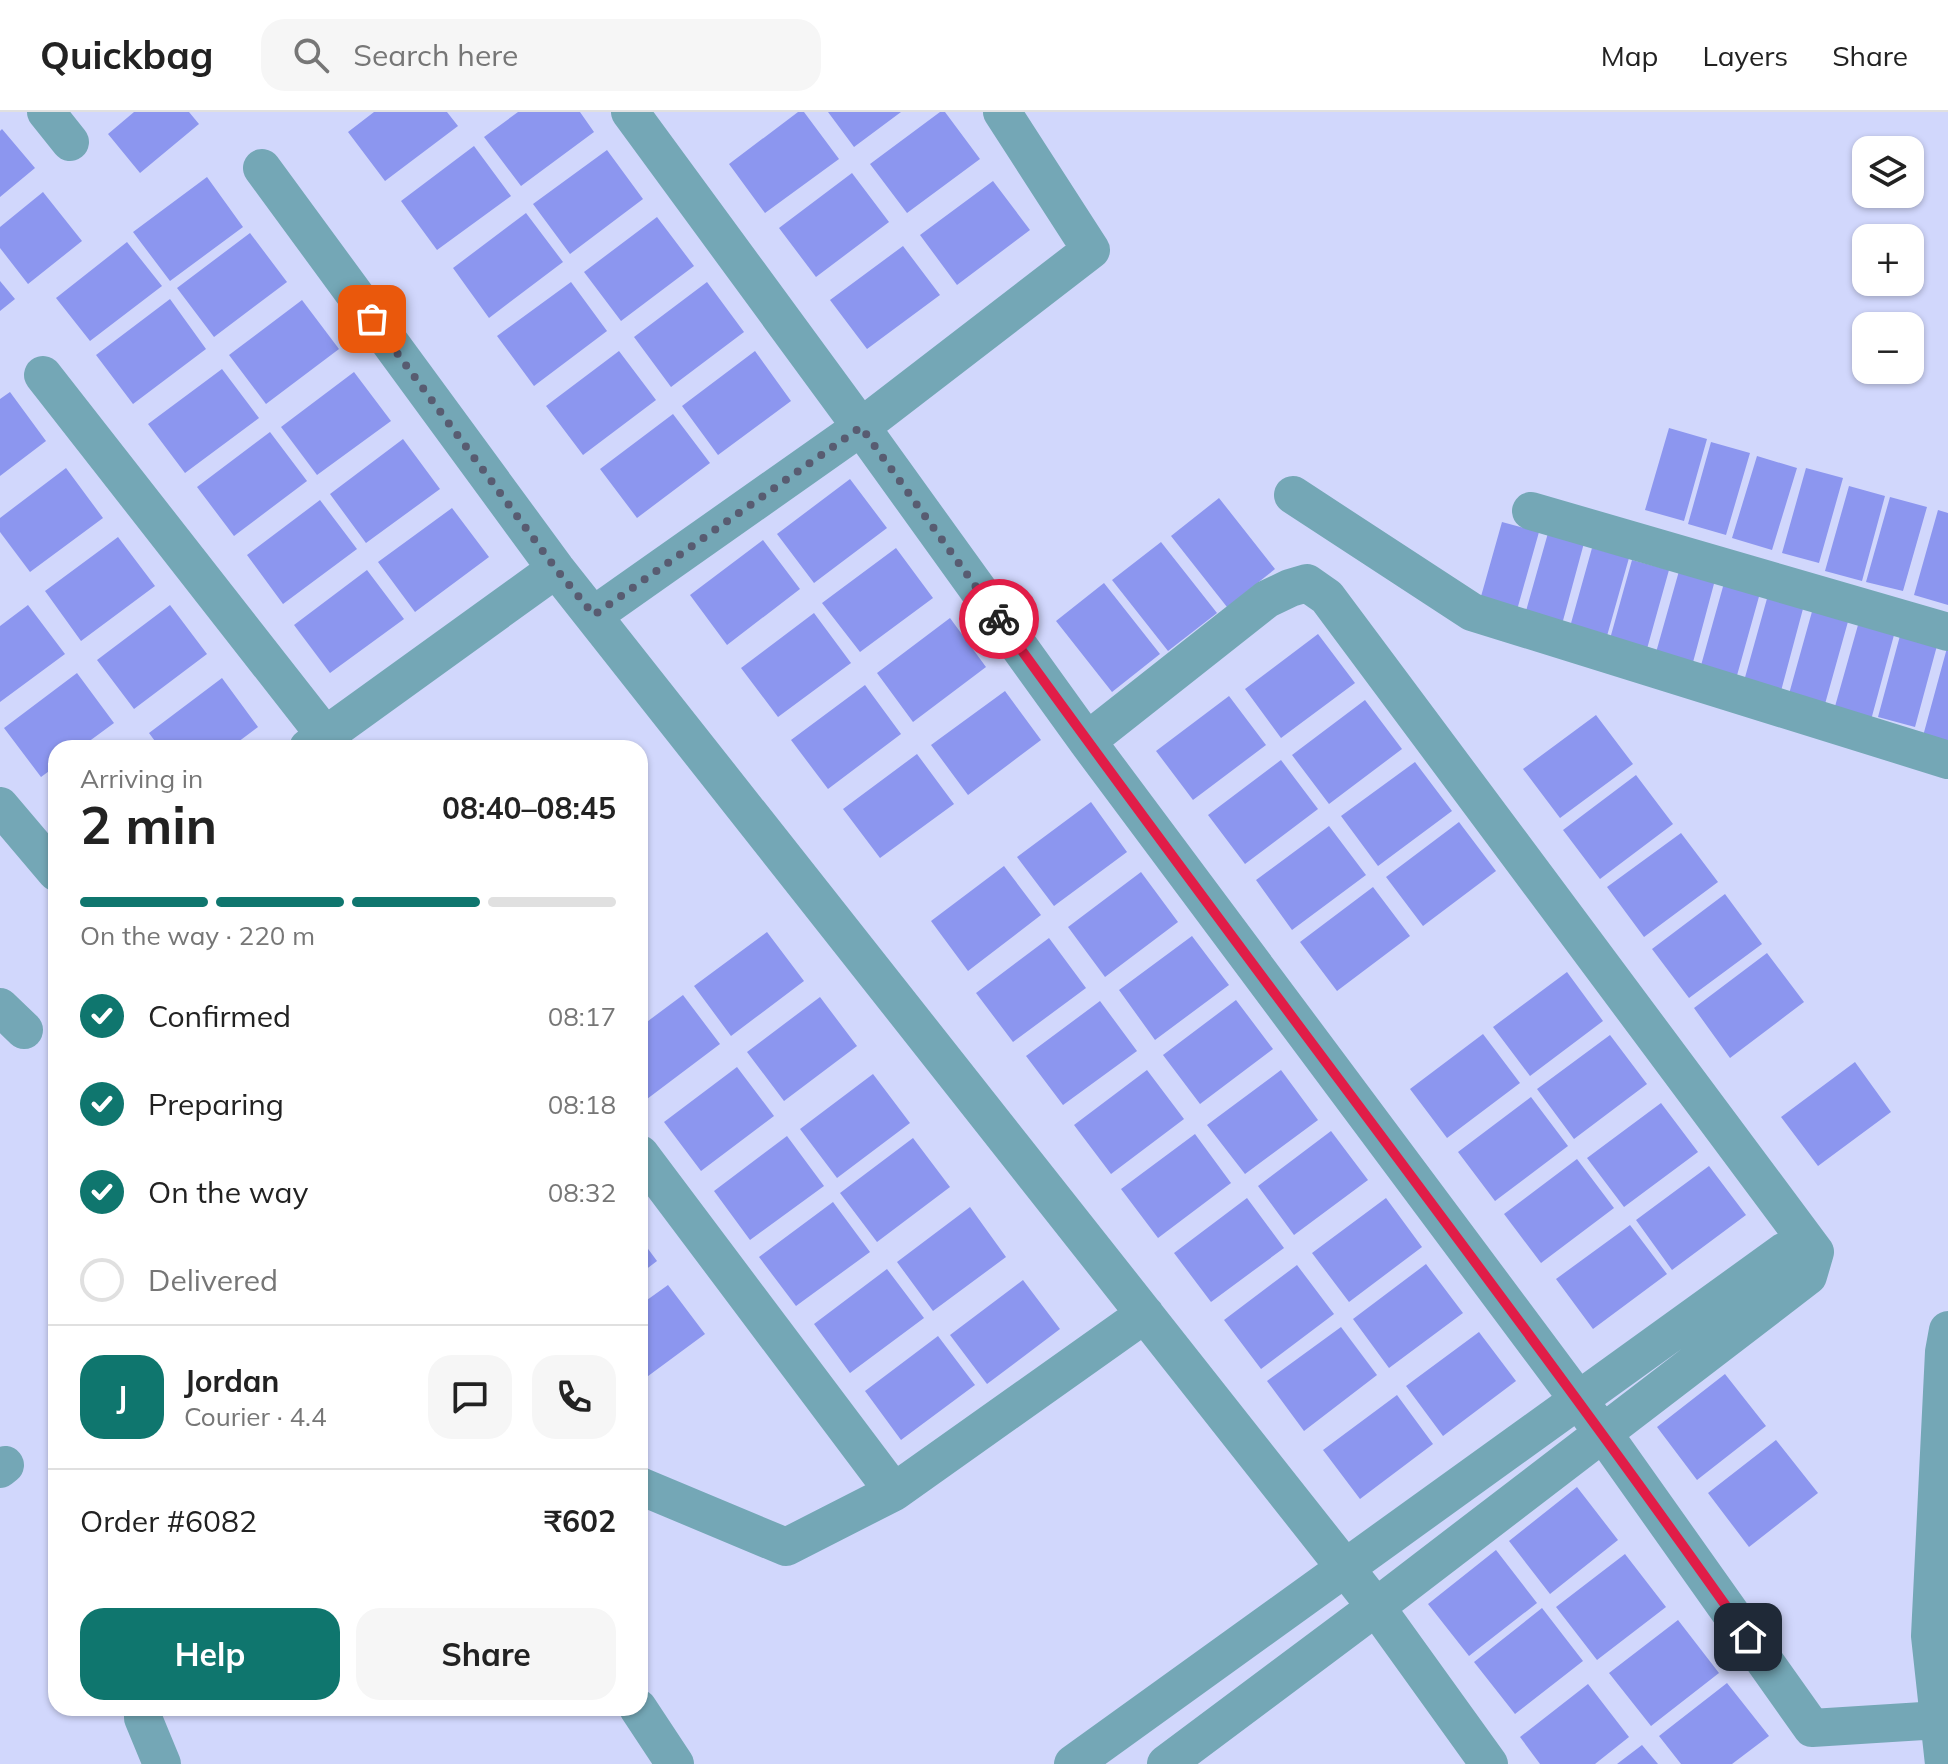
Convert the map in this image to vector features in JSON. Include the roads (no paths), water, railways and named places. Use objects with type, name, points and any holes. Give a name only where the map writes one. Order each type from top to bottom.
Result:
[{"type":"street","points":[[46,112],[70,142]]},
{"type":"street","points":[[630,112],[1087,741],[1603,1433],[1812,1728],[1939,1720]]},
{"type":"street","points":[[594,615],[861,427],[1091,250],[1002,112]]},
{"type":"street","points":[[262,168],[556,569],[1376,1607],[1489,1764]]},
{"type":"street","points":[[43,375],[320,740]]},
{"type":"street","points":[[1293,495],[1472,612],[1948,760]]},
{"type":"street","points":[[1531,511],[1948,632]]},
{"type":"street","points":[[328,740],[556,569]]},
{"type":"street","points":[[1087,741],[1267,599],[1307,583],[1327,597],[1815,1252]]},
{"type":"street","points":[[0,806],[48,863]]},
{"type":"street","points":[[648,1165],[894,1492]]},
{"type":"street","points":[[1073,1764],[1785,1251],[1815,1252]]},
{"type":"street","points":[[1166,1764],[1808,1276],[1815,1252]]},
{"type":"street","points":[[648,1489],[786,1547],[894,1492],[1145,1314]]},
{"type":"street","points":[[1944,1764],[1939,1720],[1939,1635],[1944,1352],[1948,1330]]},
{"type":"street","points":[[143,1716],[162,1764]]},
{"type":"street","points":[[643,1716],[675,1764]]}]
